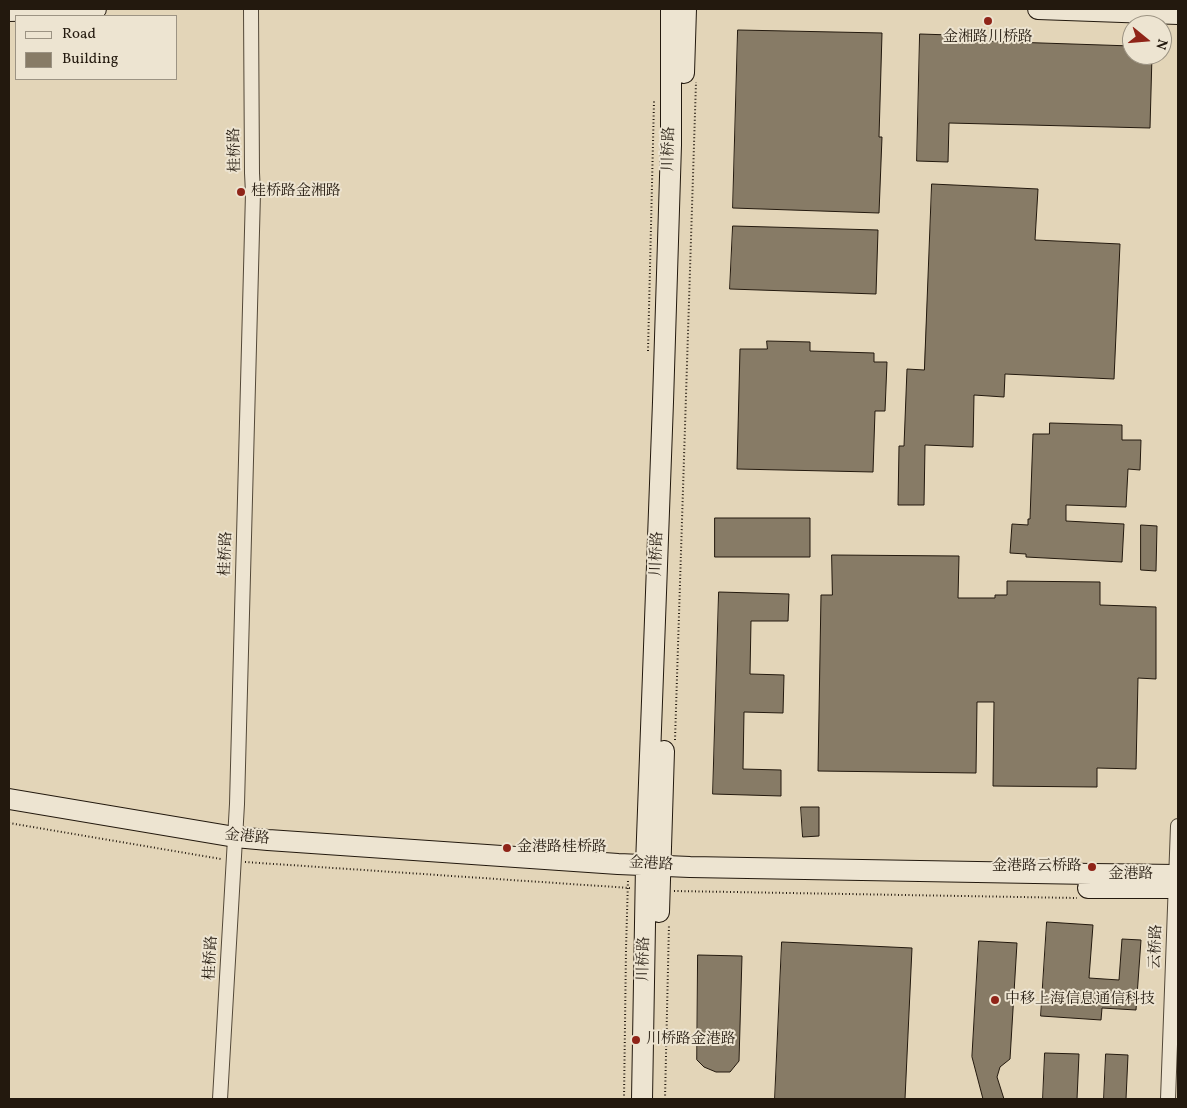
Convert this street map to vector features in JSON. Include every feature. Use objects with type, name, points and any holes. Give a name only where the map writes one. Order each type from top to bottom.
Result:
[{"type":"street","points":[[9,10],[96,9]]},
{"type":"street","name":"桂桥路","points":[[220,1099],[237,784],[253,193],[252,9]]},
{"type":"street","name":"川桥路","points":[[654,1099],[657,949],[653,872],[670,165],[671,9]]},
{"type":"street","name":"川桥路","points":[[642,1099],[653,872],[686,9]]},
{"type":"street","points":[[1038,9],[1178,14]]},
{"type":"street","name":"金港路","points":[[9,799],[196,831],[265,854],[653,872],[689,881],[1023,887],[1177,881]]},
{"type":"street","name":"金港路","points":[[9,813],[193,845],[234,844]]},
{"type":"street","name":"云桥路","points":[[1168,1099],[1178,826]]},
{"type":"path","points":[[675,742],[696,83]]},
{"type":"path","points":[[665,1099],[669,919]]},
{"type":"building","points":[[738,30],[882,33],[879,137],[882,137],[879,213],[733,208]]},
{"type":"building","points":[[920,34],[951,35],[951,40],[1122,46],[1122,65],[1152,65],[1150,128],[949,123],[948,162],[917,161]]},
{"type":"building","points":[[932,184],[1038,189],[1035,240],[1120,244],[1114,379],[1005,374],[1004,397],[974,395],[973,447],[925,445],[924,505],[898,505],[899,446],[904,446],[907,369],[924,370]]},
{"type":"building","points":[[733,226],[878,230],[876,294],[730,289]]},
{"type":"building","points":[[767,341],[810,342],[810,351],[874,353],[874,362],[887,362],[885,411],[875,411],[873,472],[737,469],[740,349],[767,349]]},
{"type":"building","points":[[1050,423],[1122,425],[1122,440],[1141,440],[1140,470],[1128,469],[1126,507],[1066,505],[1066,521],[1124,524],[1122,562],[1026,557],[1026,554],[1010,553],[1012,524],[1028,525],[1028,519],[1030,519],[1033,434],[1049,434]]},
{"type":"building","points":[[715,518],[810,518],[810,557],[715,557]]},
{"type":"building","points":[[1141,525],[1157,526],[1156,571],[1141,570]]},
{"type":"building","points":[[832,555],[959,556],[958,598],[995,598],[995,595],[1007,595],[1007,581],[1100,582],[1100,605],[1156,607],[1156,679],[1138,678],[1136,769],[1097,768],[1097,787],[993,786],[994,702],[977,702],[976,773],[818,771],[821,595],[832,595]]},
{"type":"building","points":[[719,592],[789,594],[788,621],[751,621],[750,674],[784,675],[783,713],[744,712],[743,769],[781,770],[781,796],[713,794]]},
{"type":"building","points":[[801,807],[819,807],[819,836],[803,837]]},
{"type":"building","points":[[1047,922],[1093,925],[1089,978],[1119,980],[1122,939],[1141,940],[1136,1010],[1102,1008],[1101,1020],[1041,1016]]},
{"type":"building","name":"中移上海信息通信科技","points":[[979,941],[1017,943],[1010,1059],[1000,1067],[997,1077],[1004,1099],[983,1099],[972,1057]]},
{"type":"building","points":[[782,942],[912,948],[905,1099],[775,1099]]},
{"type":"building","points":[[698,955],[742,956],[739,1061],[730,1072],[716,1072],[704,1067],[697,1060]]},
{"type":"building","points":[[1045,1053],[1079,1054],[1077,1099],[1043,1099]]},
{"type":"building","points":[[1106,1054],[1128,1055],[1126,1099],[1104,1099]]},
{"type":"place","name":"金湘路川桥路","points":[[988,21]]},
{"type":"place","name":"桂桥路金湘路","points":[[241,192]]},
{"type":"place","name":"金港路桂桥路","points":[[507,848]]},
{"type":"place","name":"金港路云桥路","points":[[1092,867]]},
{"type":"place","name":"中移上海信息通信科技","points":[[995,1000]]},
{"type":"place","name":"川桥路金港路","points":[[636,1040]]}]
